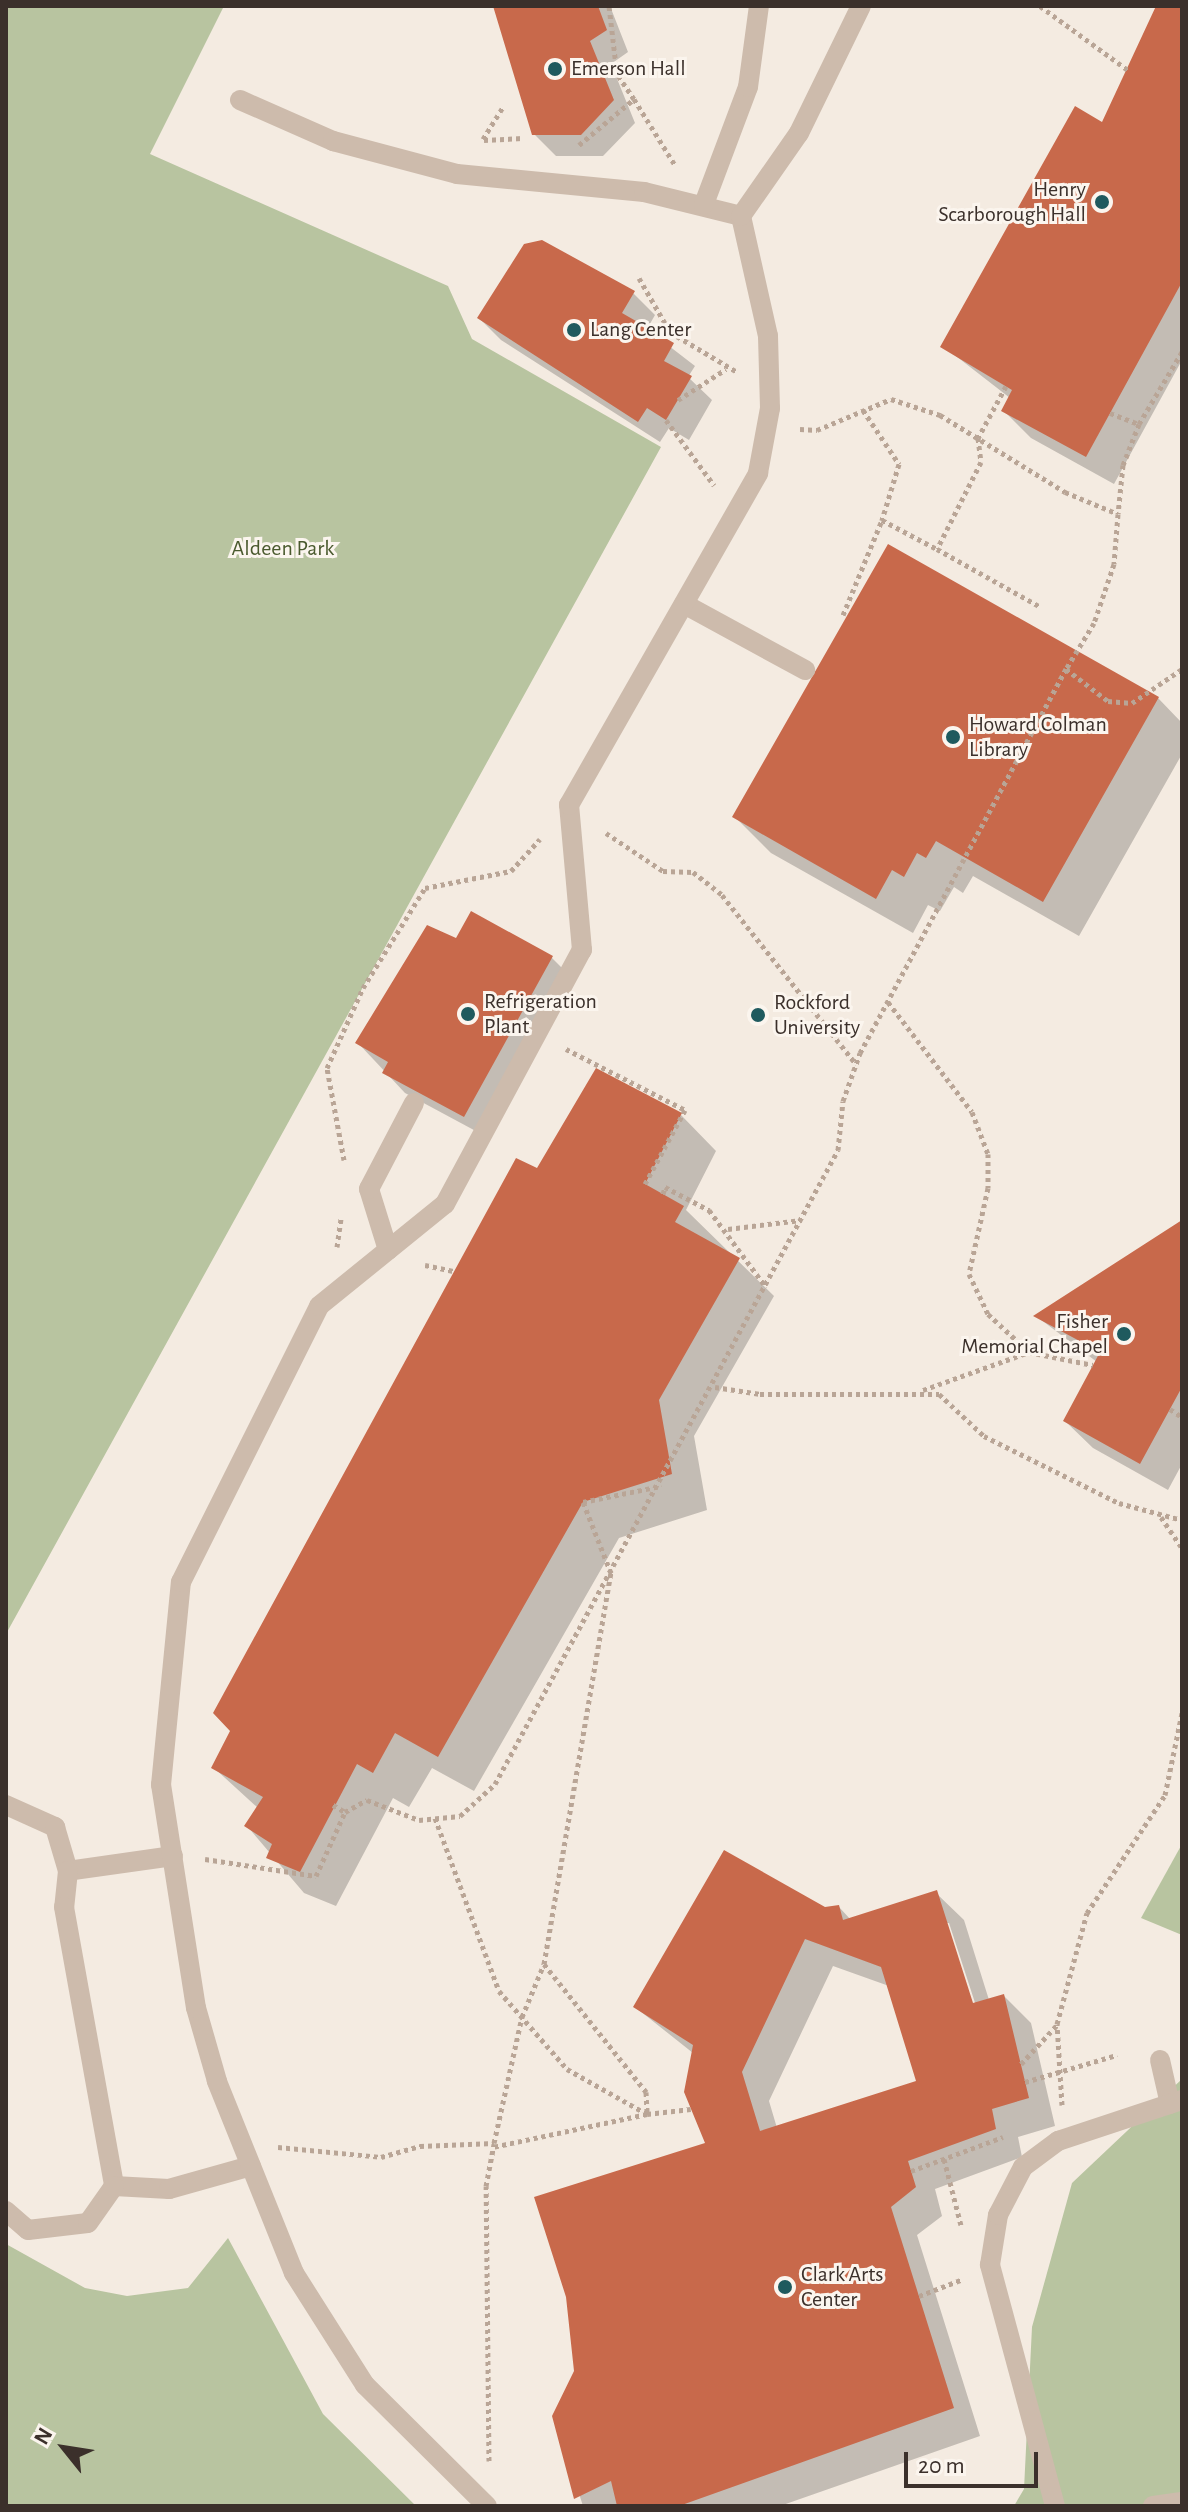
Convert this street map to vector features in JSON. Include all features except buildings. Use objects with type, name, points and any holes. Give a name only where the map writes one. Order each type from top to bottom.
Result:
[{"type":"street","points":[[704,204],[748,87],[759,6]]},
{"type":"street","points":[[487,2506],[365,2385],[294,2273],[251,2166],[196,2008],[161,1785],[181,1582],[319,1306],[445,1204],[582,950],[569,805],[758,473],[766,427],[768,336],[741,216],[799,133],[861,6]]},
{"type":"street","points":[[240,100],[333,141],[457,174],[676,198],[741,216]]},
{"type":"street","points":[[684,604],[805,670]]},
{"type":"street","points":[[388,1250],[369,1189],[414,1103]]},
{"type":"street","points":[[6,1805],[55,1827],[68,1871],[64,1907],[114,2186],[88,2223],[28,2230],[6,2211]]},
{"type":"street","points":[[68,1871],[174,1864]]},
{"type":"street","points":[[1055,2506],[990,2265],[998,2215],[1023,2167],[1058,2141],[1176,2102],[1160,2060]]},
{"type":"street","points":[[114,2186],[169,2189],[251,2166]]},
{"type":"street","points":[[1153,2506],[1182,2502]]},
{"type":"path","points":[[609,6],[617,74],[672,152],[676,198]]},
{"type":"path","points":[[1040,6],[1129,71]]},
{"type":"path","points":[[603,72],[617,74]]},
{"type":"path","points":[[579,145],[634,99]]},
{"type":"path","points":[[483,140],[503,107]]},
{"type":"path","points":[[639,278],[670,332],[726,369],[769,378]]},
{"type":"path","points":[[174,1864],[216,1858],[286,1876],[316,1876],[345,1812],[367,1800],[419,1820],[460,1816],[495,1784],[662,1486],[838,1150],[856,1064],[1066,669],[1094,623],[1114,564],[1123,465],[1139,424],[1182,352]]},
{"type":"path","points":[[678,400],[726,369]]},
{"type":"path","points":[[937,549],[981,462],[978,438],[1006,386]]},
{"type":"path","points":[[766,427],[817,430],[891,399],[978,438],[1065,492],[1118,514]]},
{"type":"path","points":[[843,615],[882,520],[899,464],[863,410]]},
{"type":"path","points":[[1110,413],[1139,424]]},
{"type":"path","points":[[666,420],[721,497]]},
{"type":"path","points":[[882,520],[1039,606]]},
{"type":"path","points":[[1066,669],[1108,701],[1132,703],[1182,669]]},
{"type":"path","points":[[343,1178],[345,1147],[327,1068],[371,975],[425,888],[511,871],[569,805],[663,871],[693,872],[722,895],[856,1064]]},
{"type":"path","points":[[888,1002],[972,1112],[988,1154],[988,1188],[969,1274],[988,1314],[1029,1352]]},
{"type":"path","points":[[537,1033],[685,1110],[645,1184]]},
{"type":"path","points":[[663,1194],[665,1187],[709,1210],[727,1229],[766,1288]]},
{"type":"path","points":[[335,1252],[341,1208]]},
{"type":"path","points":[[727,1229],[801,1220]]},
{"type":"path","points":[[920,1391],[1029,1352],[1093,1365]]},
{"type":"path","points":[[715,1387],[794,1395],[920,1391],[939,1394],[984,1436],[1161,1517],[1182,1520]]},
{"type":"path","points":[[1170,1409],[1182,1417]]},
{"type":"path","points":[[489,2467],[486,2186],[522,2017],[544,1964],[611,1573],[583,1502],[662,1486]]},
{"type":"path","points":[[1161,1517],[1182,1548]]},
{"type":"path","points":[[1065,2071],[1057,2024],[1087,1913],[1165,1795],[1182,1713]]},
{"type":"path","points":[[333,1805],[345,1812]]},
{"type":"path","points":[[435,1818],[499,1991],[567,2069],[647,2114]]},
{"type":"path","points":[[544,1964],[646,2092],[647,2114]]},
{"type":"path","points":[[1021,2064],[1057,2024]]},
{"type":"path","points":[[1025,2082],[1117,2055]]},
{"type":"path","points":[[251,2166],[281,2146],[381,2157],[420,2146],[494,2145],[647,2114],[691,2109]]},
{"type":"path","points":[[911,2171],[1020,2131]]},
{"type":"path","points":[[944,2159],[965,2239]]},
{"type":"green space","name":"Aldeen Park","points":[[6,6],[224,6],[150,154],[448,286],[472,339],[661,447],[6,1634]]},
{"type":"green space","points":[[1182,1844],[1182,1935],[1141,1918]]},
{"type":"green space","points":[[1182,2079],[1182,2506],[1014,2506],[1024,2489],[1032,2327],[1072,2183]]},
{"type":"green space","points":[[228,2238],[323,2414],[416,2506],[6,2506],[6,2244],[85,2288],[127,2296],[188,2288]]},
{"type":"place","name":"Emerson Hall","points":[[555,69]]},
{"type":"place","name":"Henry Scarborough Hall","points":[[1102,202]]},
{"type":"place","name":"Lang Center","points":[[574,330]]},
{"type":"place","name":"Howard Colman Library","points":[[953,737]]},
{"type":"place","name":"Refrigeration Plant","points":[[468,1014]]},
{"type":"place","name":"Rockford University","points":[[758,1015]]},
{"type":"place","name":"Fisher Memorial Chapel","points":[[1124,1334]]},
{"type":"place","name":"Clark Arts Center","points":[[785,2287]]}]
